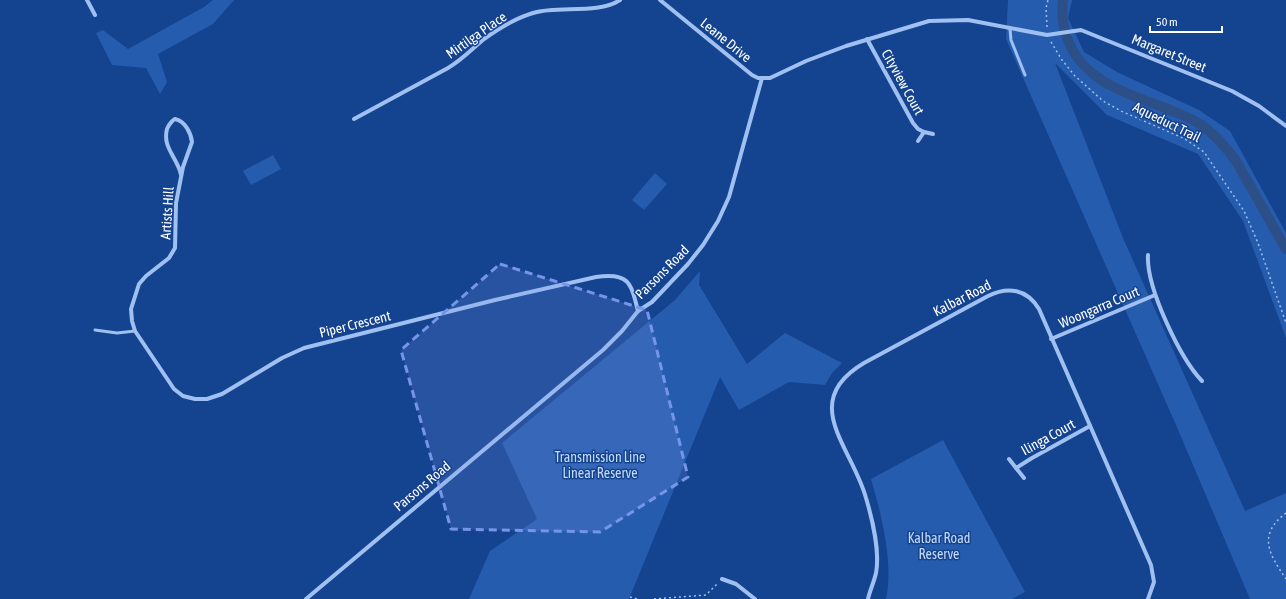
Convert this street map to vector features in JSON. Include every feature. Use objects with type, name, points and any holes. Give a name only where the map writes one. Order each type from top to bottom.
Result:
[{"type":"street","points":[[87,0],[95,15]]},
{"type":"street","name":"Mirtilga Place","points":[[354,119],[448,68],[463,59],[488,37],[526,16],[547,11],[600,7],[620,0]]},
{"type":"street","name":"Leane Drive","points":[[660,0],[752,75],[762,78]]},
{"type":"street","points":[[762,78],[770,78],[821,55],[919,23],[940,20],[968,20],[1010,29]]},
{"type":"street","name":"Margaret Street","points":[[1010,29],[1047,35],[1056,35],[1074,30],[1088,32],[1226,89],[1259,106],[1286,126]]},
{"type":"street","name":"Cityview Court","points":[[867,39],[913,123],[924,132]]},
{"type":"street","name":"Parsons Road","points":[[306,599],[603,350],[622,331],[638,311],[657,297],[696,254],[722,214],[762,78]]},
{"type":"street","name":"Artists Hill","points":[[135,331],[131,309],[139,284],[146,276],[169,258],[176,248],[175,210],[184,162],[192,146],[191,139],[182,122],[175,119],[169,125],[166,142],[179,166],[181,175]]},
{"type":"street","points":[[918,141],[924,132],[933,134]]},
{"type":"street","name":"Woongarra Court","points":[[1148,255],[1148,271],[1155,295],[1183,357],[1202,381]]},
{"type":"street","name":"Piper Crescent","points":[[135,331],[174,389],[188,398],[201,399],[222,394],[282,358],[304,348],[575,281],[608,275],[622,277],[632,288],[638,311]]},
{"type":"street","name":"Kalbar Road","points":[[868,599],[876,572],[876,557],[872,524],[864,488],[854,463],[836,430],[832,416],[834,393],[840,382],[850,371],[1002,290],[1020,292],[1032,299],[1039,309],[1153,571],[1154,582],[1148,599]]},
{"type":"street","name":"Woongarra Court","points":[[1052,339],[1155,295]]},
{"type":"street","name":"Ilinga Court","points":[[1016,468],[1090,426]]},
{"type":"street","points":[[1009,459],[1024,478]]},
{"type":"street","points":[[722,579],[736,584],[755,599]]},
{"type":"lane","points":[[1010,29],[1012,40],[1025,75]]},
{"type":"lane","points":[[95,330],[117,333],[135,331]]},
{"type":"path","name":"Aqueduct Trail","points":[[1048,0],[1046,8],[1047,35],[1062,60],[1075,76],[1103,101],[1121,111],[1185,139],[1204,152],[1244,211],[1258,243],[1286,323]]},
{"type":"path","points":[[1286,513],[1273,524],[1269,536],[1268,547],[1273,560],[1286,579]]},
{"type":"path","points":[[654,599],[706,594],[722,579]]},
{"type":"path","points":[[630,597],[638,599]]},
{"type":"highlighted area","points":[[500,264],[647,310],[688,477],[600,532],[451,529],[401,350]]},
{"type":"green space","points":[[213,0],[234,0],[213,24],[158,54],[167,82],[160,94],[146,68],[112,65],[96,33],[103,30],[128,49],[204,7]]},
{"type":"green space","points":[[1008,0],[1072,0],[1068,18],[1084,52],[1117,72],[1199,110],[1230,131],[1286,233],[1286,338],[1243,221],[1198,154],[1107,115],[1055,63],[1123,238],[1245,511],[1286,493],[1286,599],[1250,599],[1176,425],[1006,39]]},
{"type":"green space","points":[[273,155],[281,169],[251,185],[243,171]]},
{"type":"green space","points":[[655,173],[667,184],[644,210],[632,200]]},
{"type":"green space","name":"Transmission Line Linear Reserve","points":[[700,271],[699,285],[747,364],[785,333],[842,363],[832,373],[825,385],[789,382],[739,410],[720,377],[629,599],[469,599],[490,551],[537,519],[502,443],[675,300]]},
{"type":"green space","name":"Kalbar Road Reserve","points":[[943,440],[1025,592],[1012,599],[886,599],[888,570],[885,539],[879,507],[871,479]]},
{"type":"waterway","points":[[1063,0],[1062,17],[1064,28],[1070,45],[1081,62],[1094,75],[1110,85],[1128,94],[1183,115],[1211,132],[1236,161],[1286,249]]}]
